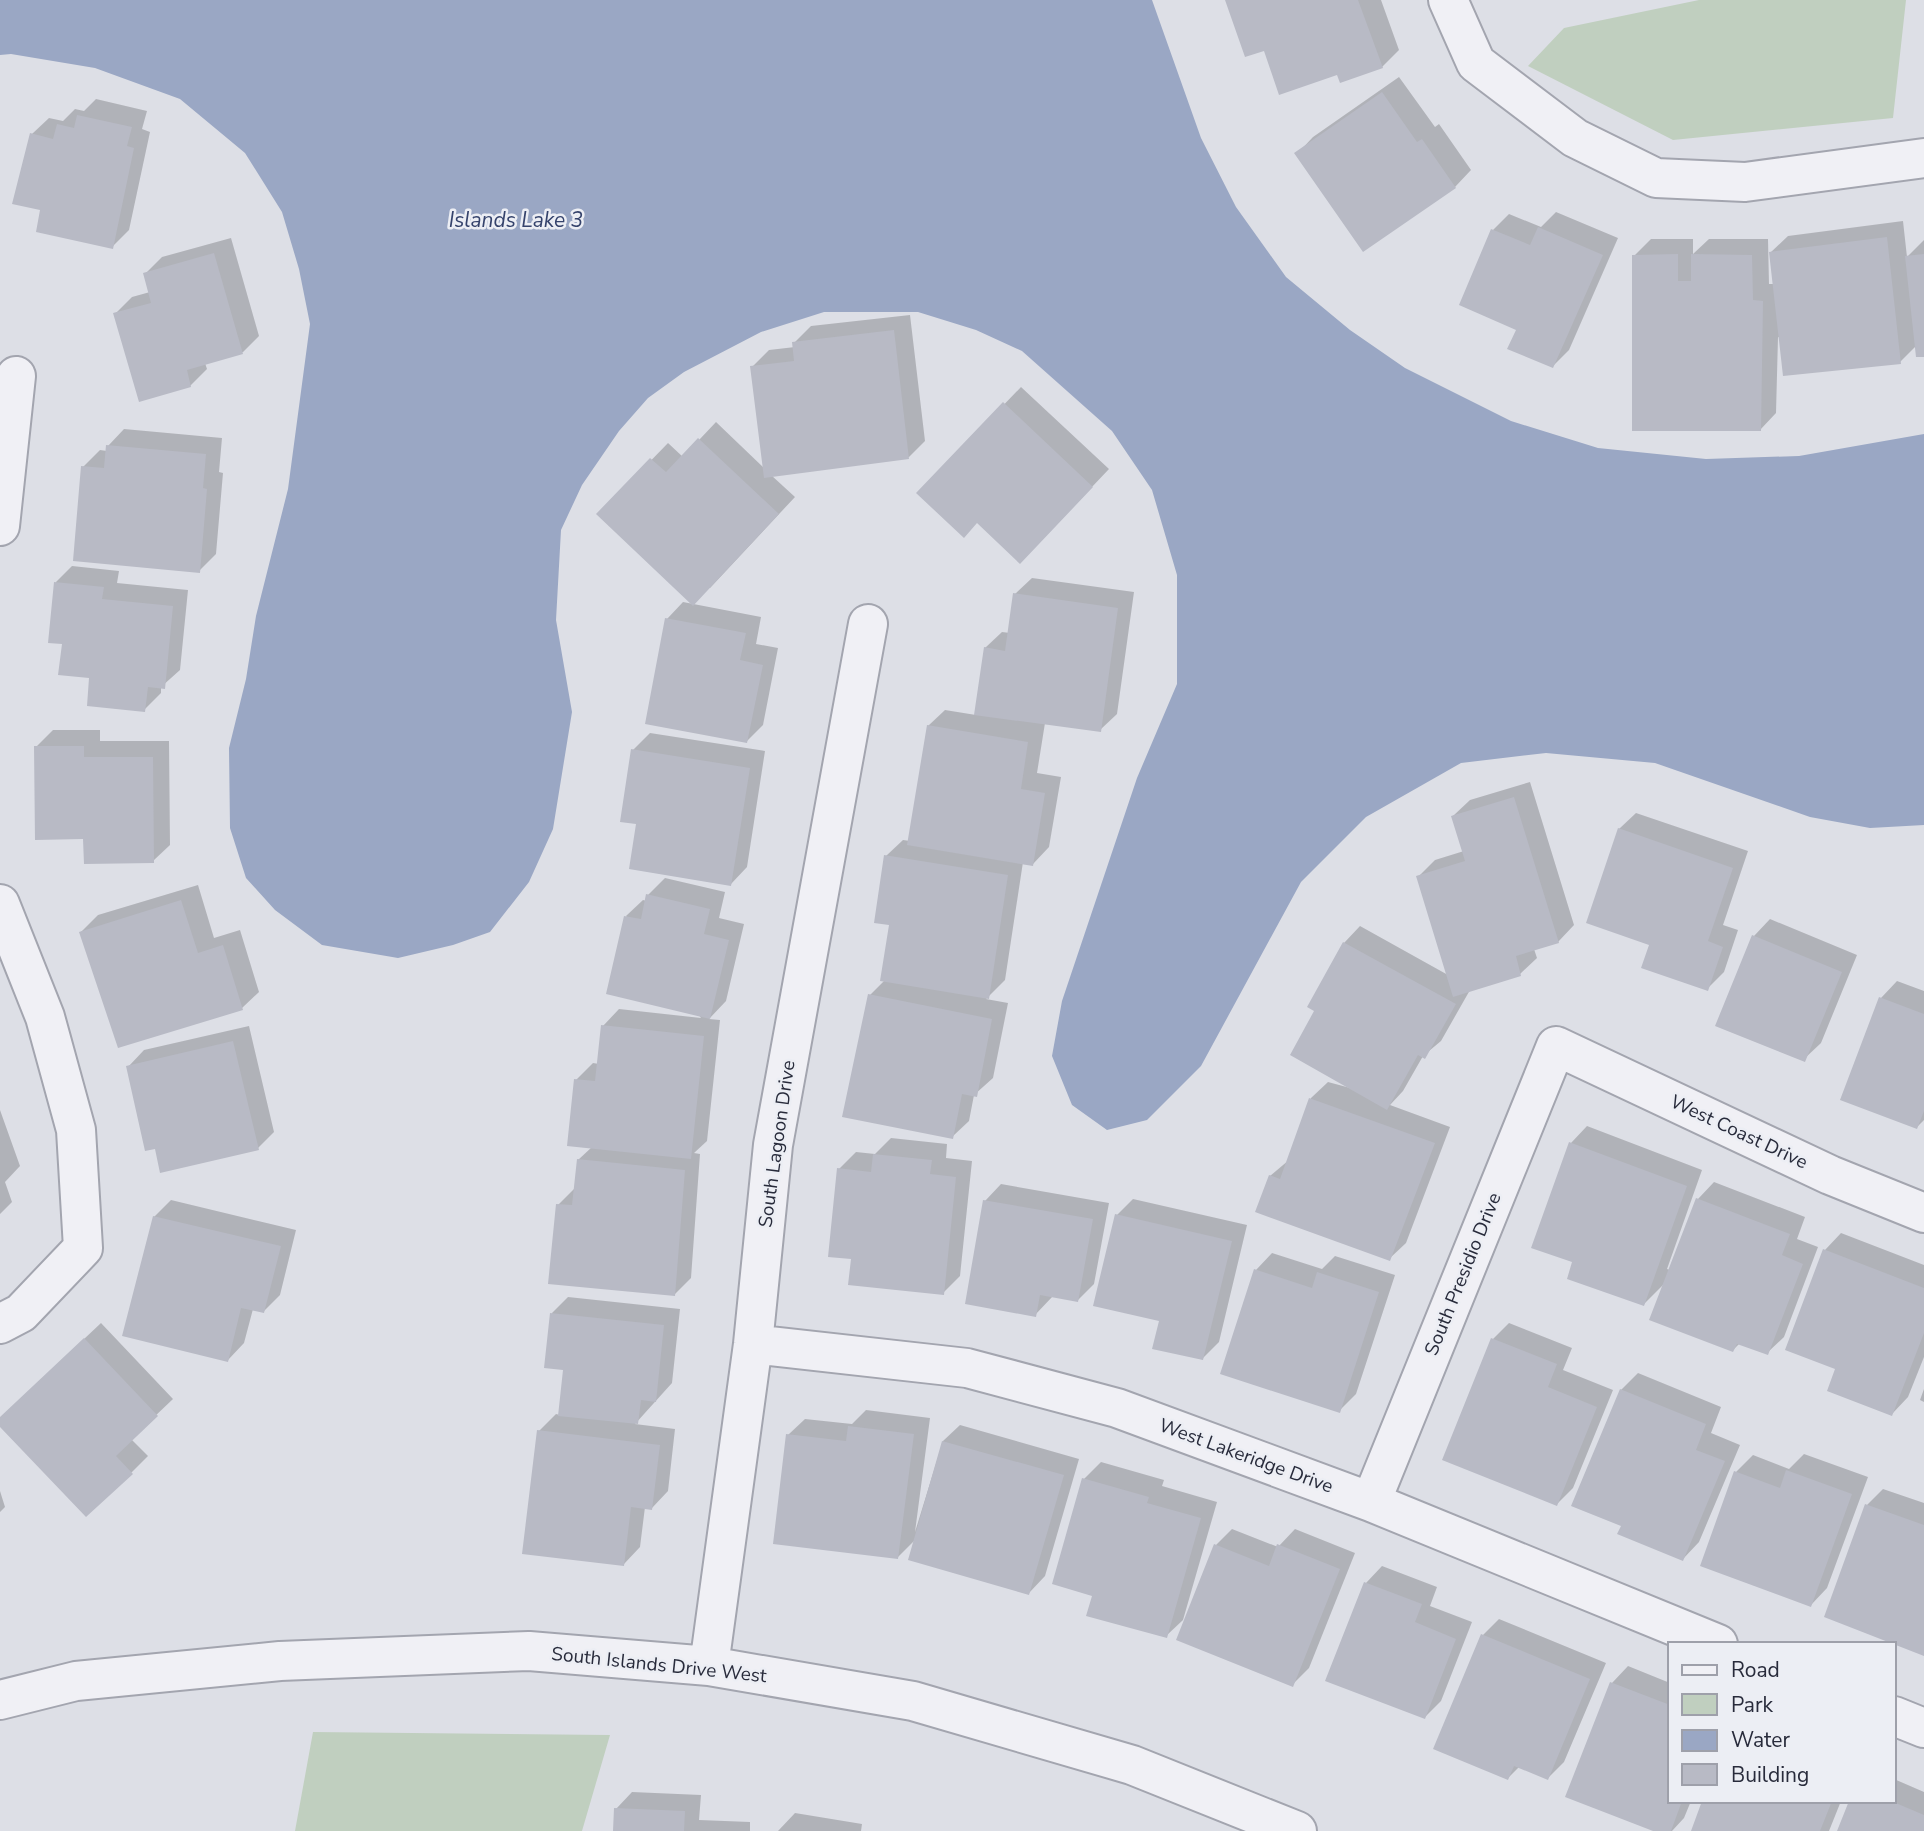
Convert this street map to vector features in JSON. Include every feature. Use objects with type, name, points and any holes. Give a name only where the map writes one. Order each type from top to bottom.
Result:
[{"type":"street","points":[[1448,0],[1476,64],[1575,138],[1656,178],[1745,183],[1924,158]]},
{"type":"street","points":[[0,526],[16,376]]},
{"type":"street","name":"South Lagoon Drive","points":[[709,1666],[753,1344],[773,1145],[868,624]]},
{"type":"street","points":[[0,904],[45,1017],[76,1130],[83,1248],[20,1313],[0,1324]]},
{"type":"street","name":"West Coast Drive","points":[[1556,1046],[1830,1175],[1924,1213]]},
{"type":"street","name":"South Presidio Drive","points":[[1371,1502],[1556,1046]]},
{"type":"street","name":"West Lakeridge Drive","points":[[753,1344],[968,1368],[1117,1408],[1371,1502],[1713,1642]]},
{"type":"street","name":"South Islands Drive West","points":[[0,1700],[76,1681],[280,1661],[529,1651],[709,1666],[913,1701],[1132,1765],[1297,1831]]},
{"type":"street","points":[[1896,1717],[1924,1728]]},
{"type":"green space","points":[[1699,0],[1906,0],[1893,118],[1673,140],[1528,66],[1564,28]]},
{"type":"green space","points":[[313,1732],[610,1735],[582,1831],[295,1831]]},
{"type":"water","name":"Islands Lake 3","points":[[0,0],[1152,0],[1201,138],[1236,207],[1286,277],[1350,330],[1405,368],[1511,421],[1598,448],[1706,459],[1799,456],[1924,434],[1924,825],[1870,828],[1810,817],[1655,763],[1546,753],[1461,763],[1366,817],[1301,882],[1201,1066],[1147,1120],[1107,1130],[1072,1105],[1052,1056],[1062,1001],[1137,778],[1177,684],[1177,575],[1152,490],[1112,431],[1022,351],[976,330],[918,312],[824,312],[761,332],[684,372],[648,398],[619,431],[582,485],[561,530],[556,620],[572,712],[553,829],[529,882],[490,932],[453,945],[398,958],[322,945],[275,910],[246,878],[230,828],[229,748],[246,679],[256,616],[288,489],[310,324],[299,269],[282,212],[245,153],[180,99],[95,68],[11,54],[0,55]]},
{"type":"building","points":[[1225,0],[1358,0],[1383,68],[1340,83],[1337,75],[1279,95],[1264,51],[1245,57]]},
{"type":"building","points":[[1382,92],[1417,142],[1422,139],[1456,188],[1363,252],[1294,153]]},
{"type":"building","points":[[77,115],[132,127],[127,146],[134,148],[113,249],[36,232],[40,210],[12,204],[30,133],[53,139],[57,124],[74,128]]},
{"type":"building","points":[[1538,227],[1603,255],[1553,368],[1507,349],[1516,330],[1459,305],[1491,229],[1530,245]]},
{"type":"building","points":[[1887,237],[1901,364],[1783,376],[1769,252]]},
{"type":"building","points":[[214,253],[243,354],[187,370],[191,387],[139,402],[113,313],[151,303],[143,273]]},
{"type":"building","points":[[1678,254],[1678,281],[1691,281],[1691,254],[1752,255],[1753,300],[1763,301],[1761,431],[1632,431],[1632,255]]},
{"type":"building","points":[[1924,254],[1924,357],[1916,357],[1905,256]]},
{"type":"building","points":[[894,330],[909,459],[764,478],[750,366],[794,361],[792,342]]},
{"type":"building","points":[[1003,402],[1093,487],[1020,564],[977,523],[964,538],[916,493]]},
{"type":"building","points":[[698,438],[779,514],[693,606],[596,514],[650,458],[666,472]]},
{"type":"building","points":[[106,445],[206,454],[203,488],[207,489],[200,573],[73,561],[81,466],[104,468]]},
{"type":"building","points":[[54,582],[104,587],[102,599],[173,606],[165,689],[148,687],[145,712],[87,706],[89,678],[58,675],[62,644],[48,643]]},
{"type":"building","points":[[1013,593],[1118,608],[1101,732],[974,715],[984,647],[1005,651]]},
{"type":"building","points":[[665,618],[746,633],[740,660],[763,665],[747,743],[645,724]]},
{"type":"building","points":[[927,725],[1028,742],[1021,789],[1045,793],[1033,866],[907,845]]},
{"type":"building","points":[[34,746],[84,746],[84,757],[153,757],[154,863],[84,864],[83,839],[35,840]]},
{"type":"building","points":[[631,749],[750,768],[731,886],[629,869],[636,824],[620,822]]},
{"type":"building","points":[[1514,797],[1559,943],[1516,956],[1521,976],[1453,997],[1416,876],[1465,861],[1451,816]]},
{"type":"building","points":[[1618,828],[1733,868],[1708,941],[1723,947],[1708,991],[1641,968],[1649,945],[1586,923]]},
{"type":"building","points":[[884,855],[1008,875],[989,999],[880,981],[889,925],[874,923]]},
{"type":"building","points":[[646,894],[710,909],[704,934],[729,940],[710,1019],[606,994],[624,916],[641,919]]},
{"type":"building","points":[[181,900],[198,953],[223,945],[243,1010],[118,1048],[79,932]]},
{"type":"building","points":[[1752,935],[1842,972],[1805,1062],[1715,1026]]},
{"type":"building","points":[[1343,942],[1456,1004],[1425,1059],[1418,1055],[1387,1110],[1290,1055],[1314,1011],[1307,1007]]},
{"type":"building","points":[[868,994],[992,1019],[977,1097],[962,1094],[953,1139],[842,1117]]},
{"type":"building","points":[[1879,997],[1924,1014],[1924,1111],[1917,1129],[1840,1100]]},
{"type":"building","points":[[601,1025],[704,1036],[691,1159],[567,1146],[574,1079],[595,1081]]},
{"type":"building","points":[[233,1041],[259,1150],[160,1173],[155,1149],[145,1151],[126,1066]]},
{"type":"building","points":[[1309,1098],[1435,1143],[1390,1261],[1255,1212],[1269,1175],[1280,1179]]},
{"type":"building","points":[[1569,1142],[1687,1186],[1644,1306],[1567,1279],[1572,1262],[1531,1248]]},
{"type":"building","points":[[873,1154],[932,1160],[930,1174],[956,1177],[944,1295],[848,1285],[851,1259],[828,1257],[837,1168],[871,1172]]},
{"type":"building","points":[[577,1159],[685,1170],[675,1296],[548,1284],[556,1204],[572,1205]]},
{"type":"building","points":[[1696,1198],[1790,1234],[1782,1255],[1803,1264],[1768,1355],[1737,1344],[1733,1352],[1649,1320]]},
{"type":"building","points":[[983,1200],[1093,1219],[1078,1302],[1040,1295],[1036,1317],[965,1304]]},
{"type":"building","points":[[1115,1214],[1232,1241],[1203,1360],[1152,1349],[1159,1321],[1093,1306]]},
{"type":"building","points":[[153,1216],[281,1246],[264,1313],[241,1308],[228,1362],[122,1336]]},
{"type":"building","points":[[1823,1249],[1924,1288],[1924,1333],[1892,1416],[1827,1391],[1835,1369],[1785,1350]]},
{"type":"building","points":[[1254,1269],[1312,1288],[1317,1272],[1379,1292],[1340,1413],[1220,1374]]},
{"type":"building","points":[[550,1313],[664,1325],[656,1402],[641,1400],[638,1424],[558,1416],[563,1370],[544,1368]]},
{"type":"building","points":[[84,1338],[158,1416],[116,1456],[133,1474],[86,1517],[0,1427],[0,1417]]},
{"type":"building","points":[[1491,1338],[1557,1364],[1548,1387],[1597,1407],[1557,1506],[1442,1460]]},
{"type":"building","points":[[1620,1389],[1706,1424],[1696,1450],[1725,1461],[1683,1561],[1617,1534],[1621,1526],[1571,1506]]},
{"type":"building","points":[[848,1426],[914,1434],[898,1559],[773,1544],[786,1434],[846,1441]]},
{"type":"building","points":[[537,1430],[660,1445],[652,1510],[631,1507],[624,1566],[522,1554]]},
{"type":"building","points":[[942,1441],[1064,1475],[1029,1595],[908,1560]]},
{"type":"building","points":[[1786,1470],[1852,1494],[1811,1607],[1700,1566],[1734,1471],[1780,1488]]},
{"type":"building","points":[[1082,1478],[1149,1497],[1147,1503],[1201,1518],[1167,1638],[1086,1616],[1092,1596],[1052,1584]]},
{"type":"building","points":[[1865,1504],[1924,1525],[1924,1656],[1896,1645],[1896,1642],[1888,1642],[1824,1617]]},
{"type":"building","points":[[1214,1544],[1269,1566],[1277,1544],[1340,1569],[1293,1687],[1176,1640]]},
{"type":"building","points":[[1364,1582],[1422,1604],[1415,1622],[1456,1639],[1425,1719],[1325,1681]]},
{"type":"building","points":[[1481,1634],[1590,1679],[1548,1780],[1514,1766],[1508,1780],[1433,1749]]},
{"type":"building","points":[[1610,1682],[1668,1704],[1668,1803],[1681,1803],[1671,1831],[1653,1831],[1565,1797]]},
{"type":"building","points":[[1701,1803],[1831,1803],[1820,1831],[1691,1831]]},
{"type":"building","points":[[1848,1803],[1896,1803],[1924,1815],[1924,1831],[1837,1831]]},
{"type":"building","points":[[614,1808],[685,1811],[684,1831],[613,1831]]}]
